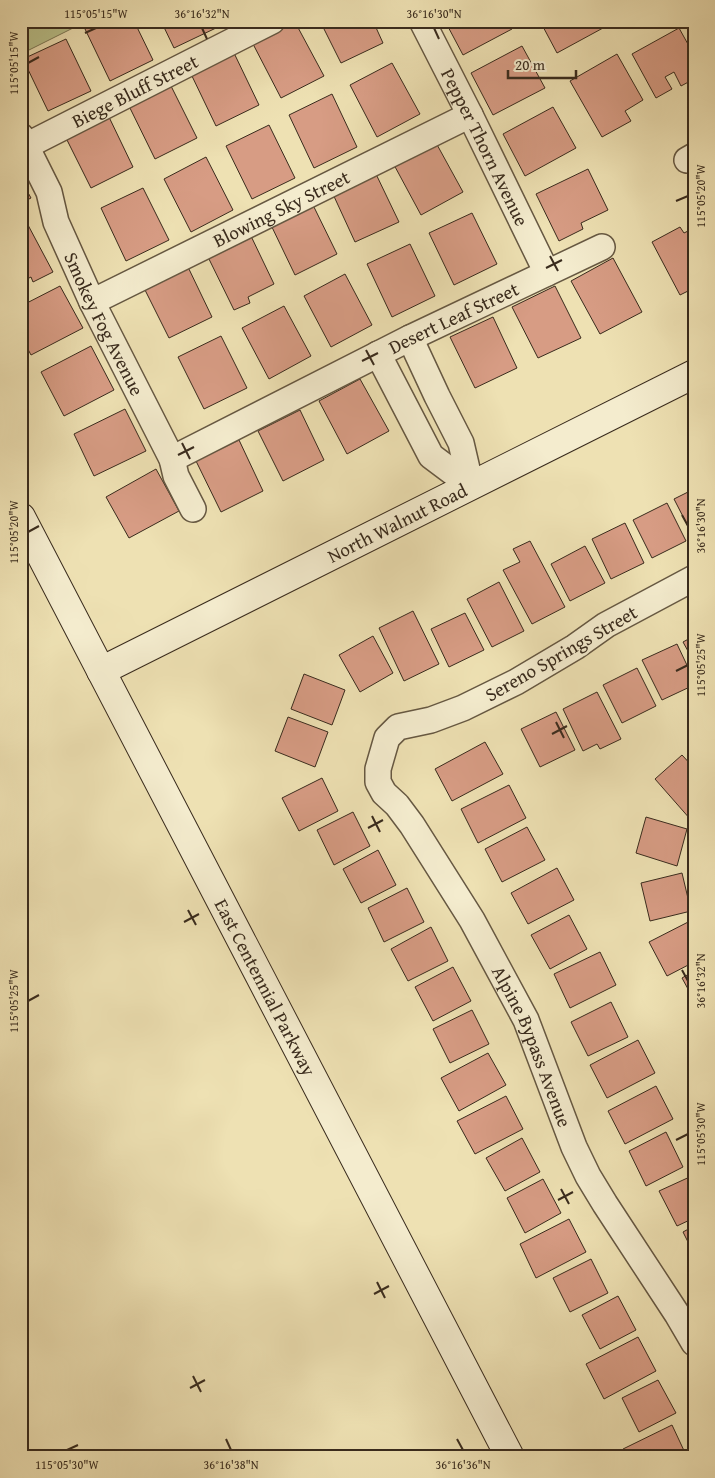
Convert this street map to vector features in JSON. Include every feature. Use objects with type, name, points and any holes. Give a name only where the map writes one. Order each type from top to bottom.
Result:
[{"type":"main road","name":"North Walnut Road","points":[[101,671],[694,374]]},
{"type":"main road","name":"East Centennial Parkway","points":[[21,517],[510,1457]]},
{"type":"street","name":"Biege Bluff Street","points":[[24,141],[272,21]]},
{"type":"street","name":"Pepper Thorn Avenue","points":[[422,21],[547,273]]},
{"type":"street","name":"Blowing Sky Street","points":[[92,302],[470,115]]},
{"type":"street","name":"Smokey Fog Avenue","points":[[24,141],[49,192],[56,222],[92,302],[172,459],[176,476],[193,509]]},
{"type":"street","name":"Desert Leaf Street","points":[[172,459],[410,338],[602,247]]},
{"type":"street","points":[[410,338],[461,443],[471,486]]},
{"type":"street","points":[[378,354],[431,456],[471,486]]},
{"type":"street","points":[[408,410],[437,396]]},
{"type":"street","name":"Sereno Springs Street","points":[[382,754],[387,738],[398,728],[431,720],[455,711],[516,682],[575,647],[606,625],[694,578]]},
{"type":"street","name":"Alpine Bypass Avenue","points":[[382,754],[378,769],[378,782],[384,793],[397,805],[412,825],[472,920],[526,1020],[574,1146],[588,1176],[694,1343]]},
{"type":"green space","points":[[21,21],[87,21],[21,54]]},
{"type":"building","points":[[101,21],[134,21],[153,60],[110,81],[85,29]]},
{"type":"building","points":[[161,21],[213,21],[216,28],[174,48]]},
{"type":"building","points":[[320,21],[373,21],[383,43],[341,63]]},
{"type":"building","points":[[445,21],[508,21],[512,29],[463,55]]},
{"type":"building","points":[[540,21],[600,21],[603,28],[557,53]]},
{"type":"building","points":[[295,22],[324,76],[281,98],[253,44]]},
{"type":"building","points":[[679,28],[694,55],[694,79],[681,86],[674,72],[665,77],[672,89],[656,98],[632,54]]},
{"type":"building","points":[[66,39],[91,91],[48,111],[23,59]]},
{"type":"building","points":[[522,46],[545,88],[493,115],[471,73]]},
{"type":"building","points":[[234,53],[259,105],[216,126],[191,74]]},
{"type":"building","points":[[617,54],[643,100],[625,111],[631,121],[602,137],[570,81]]},
{"type":"building","points":[[392,63],[420,114],[377,137],[350,85]]},
{"type":"building","points":[[170,84],[197,138],[155,159],[128,104]]},
{"type":"building","points":[[332,94],[357,147],[314,168],[289,115]]},
{"type":"building","points":[[553,107],[576,148],[525,176],[503,134]]},
{"type":"building","points":[[108,115],[133,167],[91,188],[65,136]]},
{"type":"building","points":[[269,125],[295,178],[252,199],[226,146]]},
{"type":"building","points":[[435,141],[463,192],[421,215],[393,163]]},
{"type":"building","points":[[206,157],[233,210],[191,232],[164,179]]},
{"type":"building","points":[[588,169],[608,210],[581,223],[583,229],[559,241],[536,194]]},
{"type":"building","points":[[375,172],[399,222],[355,242],[332,192]]},
{"type":"building","points":[[21,180],[31,198],[21,203]]},
{"type":"building","points":[[143,188],[169,240],[126,261],[101,208]]},
{"type":"building","points":[[312,203],[337,254],[295,275],[270,223]]},
{"type":"building","points":[[472,213],[497,264],[454,285],[429,233]]},
{"type":"building","points":[[28,225],[53,272],[33,282],[31,277],[21,282],[21,229]]},
{"type":"building","points":[[680,227],[684,233],[694,228],[694,288],[680,295],[652,242]]},
{"type":"building","points":[[250,234],[274,284],[248,297],[250,303],[234,310],[207,255]]},
{"type":"building","points":[[410,244],[435,296],[392,317],[367,264]]},
{"type":"building","points":[[613,258],[642,312],[600,334],[571,281]]},
{"type":"building","points":[[187,265],[212,317],[169,338],[143,286]]},
{"type":"building","points":[[345,274],[372,325],[331,347],[304,296]]},
{"type":"building","points":[[60,286],[83,328],[31,355],[21,336],[21,306]]},
{"type":"building","points":[[555,286],[581,338],[538,358],[512,307]]},
{"type":"building","points":[[284,306],[311,356],[269,379],[242,328]]},
{"type":"building","points":[[493,317],[517,368],[475,388],[450,337]]},
{"type":"building","points":[[221,336],[247,388],[204,409],[178,357]]},
{"type":"building","points":[[91,346],[114,390],[64,416],[41,372]]},
{"type":"building","points":[[360,379],[389,431],[347,454],[319,401]]},
{"type":"building","points":[[125,409],[146,451],[94,476],[74,434]]},
{"type":"building","points":[[300,410],[324,460],[283,481],[258,431]]},
{"type":"building","points":[[239,440],[263,491],[221,512],[196,461]]},
{"type":"building","points":[[156,469],[179,511],[129,538],[106,497]]},
{"type":"building","points":[[694,489],[694,538],[674,499]]},
{"type":"building","points":[[667,503],[686,541],[652,558],[633,520]]},
{"type":"building","points":[[625,523],[644,563],[611,579],[592,539]]},
{"type":"building","points":[[530,541],[565,607],[532,624],[503,570],[520,562],[513,549]]},
{"type":"building","points":[[585,546],[605,583],[570,601],[551,564]]},
{"type":"building","points":[[499,582],[524,631],[492,647],[467,599]]},
{"type":"building","points":[[413,611],[439,664],[404,681],[379,628]]},
{"type":"building","points":[[465,613],[484,650],[449,667],[431,629]]},
{"type":"building","points":[[373,636],[393,673],[360,692],[339,655]]},
{"type":"building","points":[[694,636],[694,662],[683,642]]},
{"type":"building","points":[[677,644],[694,680],[694,685],[662,700],[642,660]]},
{"type":"building","points":[[637,668],[656,706],[622,723],[603,685]]},
{"type":"building","points":[[304,674],[345,690],[332,725],[291,709]]},
{"type":"building","points":[[597,692],[621,739],[600,749],[597,744],[583,751],[563,709]]},
{"type":"building","points":[[556,712],[575,750],[540,767],[521,729]]},
{"type":"building","points":[[288,717],[328,732],[315,767],[275,751]]},
{"type":"building","points":[[485,742],[503,774],[452,801],[435,769]]},
{"type":"building","points":[[682,755],[694,768],[694,818],[691,820],[655,779]]},
{"type":"building","points":[[322,778],[338,811],[299,831],[282,798]]},
{"type":"building","points":[[509,785],[526,818],[478,843],[461,809]]},
{"type":"building","points":[[353,812],[370,846],[334,865],[317,830]]},
{"type":"building","points":[[646,817],[687,829],[677,866],[636,853]]},
{"type":"building","points":[[527,827],[545,860],[502,882],[485,849]]},
{"type":"building","points":[[378,850],[396,885],[361,903],[343,869]]},
{"type":"building","points":[[557,868],[574,900],[528,924],[511,893]]},
{"type":"building","points":[[682,873],[691,911],[650,921],[641,883]]},
{"type":"building","points":[[407,888],[424,922],[384,942],[368,908]]},
{"type":"building","points":[[569,915],[587,949],[550,969],[531,935]]},
{"type":"building","points":[[694,919],[694,962],[667,976],[649,942]]},
{"type":"building","points":[[431,927],[448,961],[408,981],[391,949]]},
{"type":"building","points":[[600,952],[616,985],[570,1008],[554,974]]},
{"type":"building","points":[[453,967],[471,1001],[433,1021],[415,987]]},
{"type":"building","points":[[694,971],[694,1000],[682,978]]},
{"type":"building","points":[[611,1002],[628,1037],[588,1056],[571,1022]]},
{"type":"building","points":[[472,1010],[489,1044],[450,1063],[433,1029]]},
{"type":"building","points":[[638,1040],[655,1073],[607,1098],[590,1065]]},
{"type":"building","points":[[488,1053],[506,1085],[459,1111],[441,1078]]},
{"type":"building","points":[[656,1086],[673,1119],[625,1144],[608,1111]]},
{"type":"building","points":[[506,1096],[523,1129],[475,1154],[457,1121]]},
{"type":"building","points":[[666,1132],[683,1167],[646,1186],[629,1151]]},
{"type":"building","points":[[522,1138],[540,1172],[505,1191],[486,1158]]},
{"type":"building","points":[[694,1175],[694,1218],[677,1226],[659,1191]]},
{"type":"building","points":[[543,1179],[561,1213],[525,1233],[507,1198]]},
{"type":"building","points":[[569,1219],[586,1252],[536,1278],[520,1244]]},
{"type":"building","points":[[694,1226],[694,1254],[683,1232]]},
{"type":"building","points":[[591,1259],[608,1293],[570,1312],[553,1278]]},
{"type":"building","points":[[618,1296],[636,1330],[600,1349],[582,1315]]},
{"type":"building","points":[[638,1337],[656,1371],[604,1399],[586,1364]]},
{"type":"building","points":[[658,1380],[676,1413],[639,1432],[622,1398]]},
{"type":"building","points":[[672,1425],[687,1457],[627,1457],[623,1449]]}]
